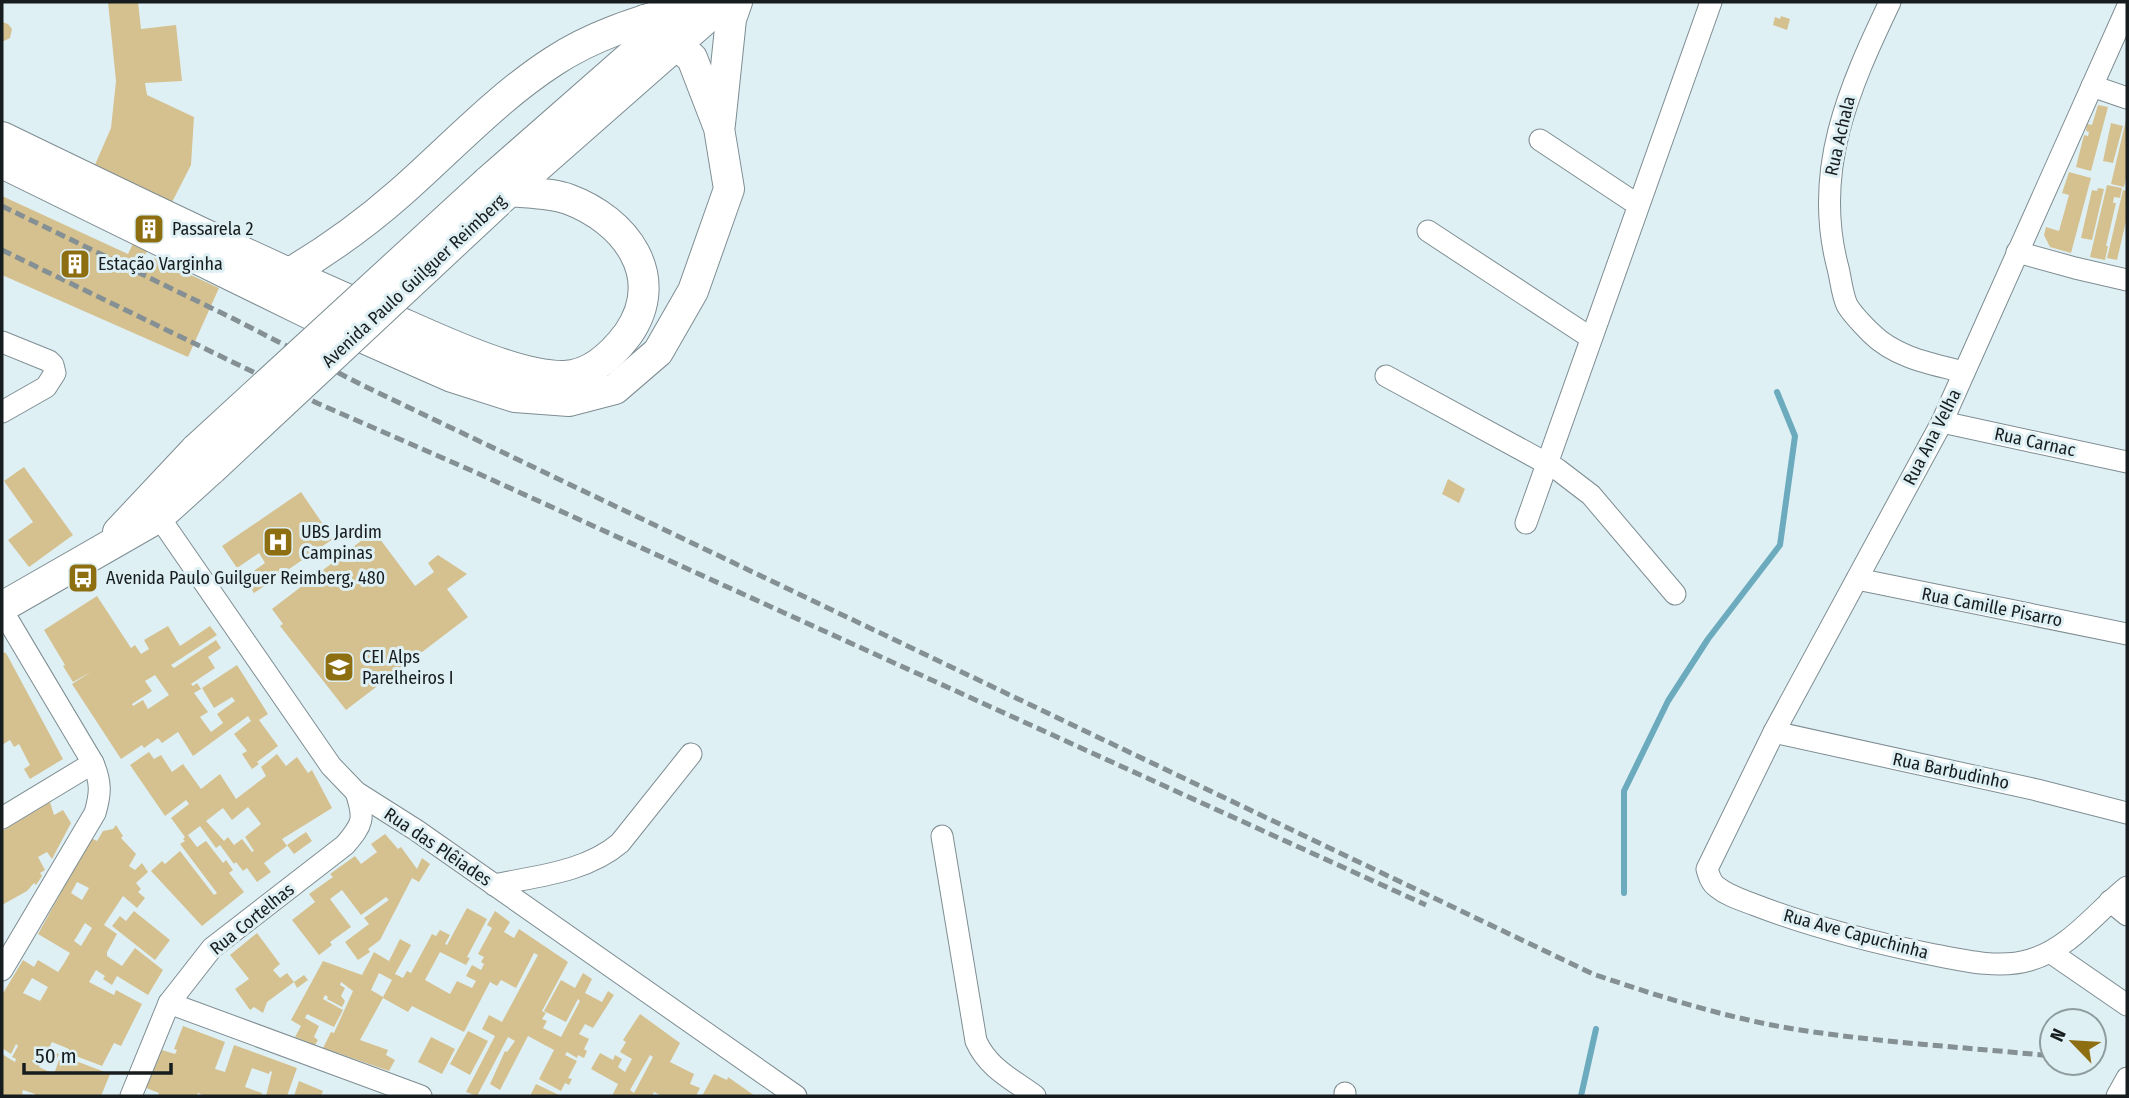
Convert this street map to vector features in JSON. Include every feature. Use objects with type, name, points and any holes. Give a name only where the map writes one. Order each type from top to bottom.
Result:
[{"type":"street","name":"Avenida Paulo Guilguer Reimberg","points":[[660,32],[725,2]]},
{"type":"street","points":[[719,128],[731,19],[737,2]]},
{"type":"street","points":[[1526,523],[1711,2]]},
{"type":"street","name":"Rua Achala","points":[[1890,2],[1861,61],[1846,106],[1830,171],[1830,238],[1847,305],[1873,335],[1911,359],[1964,372]]},
{"type":"street","name":"Avenida Paulo Guilguer Reimberg","points":[[2,609],[98,552],[152,509],[499,191],[690,4]]},
{"type":"street","name":"Rua Ana Velha","points":[[1712,853],[1774,732],[1942,422],[2127,8]]},
{"type":"street","points":[[2,163],[316,317],[452,377],[515,397],[569,401],[615,389],[658,352],[693,290],[729,189],[719,128],[692,58],[660,32],[608,32],[555,61],[505,98],[398,195],[317,256],[288,274]]},
{"type":"street","points":[[2092,86],[2127,98]]},
{"type":"street","points":[[2,137],[288,274],[455,346],[541,374],[566,376],[589,370],[616,350],[637,320],[644,290],[641,268],[632,245],[610,222],[587,207],[565,198],[499,191]]},
{"type":"street","points":[[1539,140],[1638,205]]},
{"type":"street","points":[[1428,231],[1591,338]]},
{"type":"street","points":[[2018,252],[2127,280]]},
{"type":"street","points":[[2,342],[49,361],[54,370],[46,387],[2,412]]},
{"type":"street","points":[[1386,376],[1548,463],[1591,495],[1675,594]]},
{"type":"street","name":"Rua Carnac","points":[[1942,422],[2127,462]]},
{"type":"street","name":"Rua das Plêiades","points":[[152,509],[331,766],[356,792],[416,830],[796,1096]]},
{"type":"street","name":"Rua Camille Pisarro","points":[[1857,579],[2127,634]]},
{"type":"street","points":[[2,609],[93,762],[101,782],[95,813],[2,970]]},
{"type":"street","name":"Rua Barbudinho","points":[[1774,732],[2037,790],[2127,813]]},
{"type":"street","points":[[494,885],[579,866],[606,855],[620,843],[691,754]]},
{"type":"street","points":[[2,818],[93,762]]},
{"type":"street","name":"Rua Cortelhas","points":[[131,1096],[169,1003],[212,948],[345,845],[358,829],[363,814],[356,792]]},
{"type":"street","points":[[942,836],[976,1041],[992,1066],[1035,1096]]},
{"type":"street","name":"Rua Ave Capuchinha","points":[[1712,853],[1707,869],[1714,885],[1726,893],[1794,920],[1871,942],[1954,959],[2010,964],[2031,960],[2050,952]]},
{"type":"street","points":[[2127,887],[2068,940],[2050,952],[2127,1005]]},
{"type":"street","points":[[2110,901],[2127,915]]},
{"type":"street","points":[[169,1003],[421,1096]]},
{"type":"building","points":[[108,2],[138,2],[141,29],[176,25],[182,81],[145,83],[147,95],[194,117],[191,165],[142,261],[151,265],[154,258],[219,288],[188,357],[2,275],[2,196],[128,254],[156,196],[94,167],[111,128],[116,81]]},
{"type":"building","points":[[1781,16],[1790,19],[1787,30],[1773,25],[1775,17],[1780,19]]},
{"type":"building","points":[[2,22],[12,29],[10,38],[4,41],[2,41]]},
{"type":"building","points":[[2098,105],[2108,107],[2091,171],[2076,167],[2084,135],[2088,136],[2087,124],[2092,125]]},
{"type":"building","points":[[2126,120],[2127,174],[2124,187],[2111,184]]},
{"type":"building","points":[[2111,123],[2123,126],[2113,163],[2103,161]]},
{"type":"building","points":[[2069,172],[2091,178],[2071,253],[2050,247],[2044,235],[2046,227],[2059,231],[2069,195],[2062,193]]},
{"type":"building","points":[[2107,185],[2122,188],[2120,198],[2114,197],[2113,203],[2116,203],[2105,260],[2090,257]]},
{"type":"building","points":[[2098,188],[2104,189],[2092,240],[2081,238],[2092,190],[2097,191]]},
{"type":"building","points":[[2123,190],[2127,191],[2127,217],[2117,260],[2107,258]]},
{"type":"building","points":[[24,467],[73,535],[29,567],[8,540],[33,522],[4,481]]},
{"type":"building","points":[[1448,479],[1465,489],[1459,503],[1442,494]]},
{"type":"building","name":"UBS Jardim Campinas","points":[[301,492],[333,539],[254,593],[244,578],[265,563],[259,553],[237,568],[222,546]]},
{"type":"building","points":[[374,531],[415,586],[434,572],[428,563],[438,555],[467,574],[447,589],[468,617],[346,710],[280,626],[283,624],[272,609]]},
{"type":"building","points":[[97,596],[131,648],[135,645],[141,654],[149,649],[144,640],[168,626],[180,646],[210,626],[217,635],[171,665],[174,668],[216,640],[221,648],[208,657],[215,668],[191,684],[193,686],[197,683],[201,689],[194,693],[208,712],[200,717],[211,732],[223,723],[217,714],[235,701],[232,697],[214,708],[202,688],[237,665],[268,714],[259,720],[278,746],[252,769],[242,754],[247,751],[234,734],[251,721],[248,716],[193,756],[178,732],[162,743],[158,738],[144,748],[142,745],[121,759],[72,684],[91,672],[73,682],[44,630]],"holes":[[[155,675],[169,695],[148,709],[143,700],[133,706],[132,704],[152,691],[145,681]]]},
{"type":"building","points":[[2,652],[6,653],[63,759],[30,779],[24,769],[30,765],[19,744],[14,747],[10,740],[2,745]]},
{"type":"building","points":[[149,752],[154,759],[161,755],[172,772],[183,764],[201,789],[220,774],[236,799],[266,776],[261,767],[277,754],[286,766],[297,757],[308,773],[312,770],[332,808],[282,839],[287,846],[264,863],[271,872],[257,882],[247,868],[243,871],[236,862],[234,864],[220,845],[216,848],[200,826],[188,835],[197,847],[206,841],[223,863],[226,860],[233,870],[229,873],[244,892],[202,926],[151,871],[162,861],[165,864],[180,851],[214,895],[217,893],[180,844],[185,841],[185,837],[171,818],[189,804],[186,800],[165,816],[130,765]],"holes":[[[248,807],[261,824],[245,837],[254,851],[252,852],[242,839],[234,845],[228,837],[224,841],[206,821],[223,808],[232,820]]]},
{"type":"building","points":[[50,802],[54,815],[63,810],[71,823],[52,859],[47,852],[38,857],[45,870],[40,873],[42,876],[36,885],[34,883],[27,891],[2,905],[2,831]]},
{"type":"building","points":[[116,825],[123,836],[121,838],[136,854],[129,866],[135,870],[142,863],[148,872],[136,883],[141,889],[138,892],[145,898],[137,908],[123,896],[104,925],[117,934],[107,956],[122,966],[135,948],[163,970],[148,995],[117,976],[112,985],[96,970],[89,982],[114,995],[116,990],[142,1004],[121,1046],[114,1043],[102,1066],[68,1053],[69,1049],[52,1042],[48,1050],[59,1054],[56,1061],[44,1057],[39,1067],[54,1074],[59,1060],[66,1063],[68,1058],[110,1074],[101,1096],[35,1096],[23,1090],[22,1094],[28,1096],[2,1096],[2,1054],[15,1062],[16,1059],[12,1057],[18,1046],[16,1044],[11,1054],[2,1048],[2,995],[23,960],[34,967],[38,960],[58,972],[63,965],[70,953],[38,934],[91,838],[97,841],[103,831],[113,829]],"holes":[[[77,882],[89,888],[82,900],[71,893]],[[85,923],[92,928],[81,946],[74,941]],[[32,978],[48,987],[40,1001],[23,993]]]},
{"type":"building","points":[[306,832],[312,841],[294,854],[287,845]]},
{"type":"building","points":[[385,834],[398,849],[401,847],[417,869],[422,858],[430,864],[419,882],[412,878],[380,940],[368,949],[370,952],[358,960],[345,942],[369,924],[364,918],[389,900],[386,897],[361,915],[342,890],[330,899],[351,927],[330,942],[332,945],[319,955],[292,920],[315,902],[309,894],[333,877],[330,874],[355,856],[361,864],[377,852],[371,844]]},
{"type":"building","points":[[467,908],[487,919],[467,957],[470,958],[466,965],[440,952],[425,980],[450,994],[457,981],[472,988],[476,981],[466,976],[472,965],[481,970],[484,964],[481,962],[484,957],[478,954],[492,928],[487,925],[495,911],[510,922],[504,932],[514,938],[519,929],[568,962],[542,1011],[546,1013],[542,1019],[547,1021],[543,1028],[561,1037],[580,1001],[578,999],[566,1022],[544,1011],[561,980],[575,988],[583,973],[592,979],[585,993],[602,1002],[608,991],[614,995],[593,1028],[585,1024],[579,1034],[589,1039],[584,1049],[587,1051],[584,1058],[578,1055],[577,1058],[567,1052],[565,1055],[577,1061],[568,1078],[572,1079],[569,1085],[565,1083],[561,1091],[539,1079],[554,1050],[528,1036],[500,1090],[490,1084],[505,1051],[507,1052],[515,1041],[508,1037],[477,1096],[466,1092],[495,1036],[482,1029],[489,1015],[502,1022],[538,955],[534,953],[516,988],[501,980],[497,986],[490,982],[464,1032],[412,1006],[408,1012],[383,998],[360,1040],[388,1050],[386,1055],[395,1060],[389,1071],[323,1048],[331,1032],[334,1033],[353,991],[341,982],[340,985],[345,988],[341,996],[345,1001],[342,1007],[327,999],[325,995],[323,999],[343,1010],[334,1027],[307,1014],[305,1018],[319,1026],[314,1037],[318,1040],[315,1045],[295,1037],[301,1026],[291,1020],[323,961],[362,975],[374,952],[389,961],[400,939],[411,945],[395,974],[403,978],[407,971],[411,973],[432,934],[436,936],[440,930],[450,935],[445,944],[447,945]],"holes":[[[379,973],[392,980],[383,997],[371,990]]]},
{"type":"building","points":[[134,911],[170,940],[155,960],[112,926],[120,916],[126,921]]},
{"type":"building","points":[[257,933],[280,964],[273,970],[280,978],[287,973],[294,982],[267,1002],[263,1013],[254,1007],[250,1010],[235,989],[249,979],[230,955]]},
{"type":"building","points":[[304,975],[308,980],[297,988],[294,982]]},
{"type":"building","points":[[640,1014],[680,1043],[670,1062],[694,1074],[690,1084],[700,1088],[696,1096],[662,1096],[654,1092],[652,1096],[612,1096],[618,1084],[591,1069],[600,1053],[613,1060],[615,1055],[622,1059],[618,1067],[625,1072],[632,1059],[620,1052],[626,1042],[623,1040]],"holes":[[[650,1055],[653,1057],[634,1093],[630,1090]]]},
{"type":"building","points":[[183,1026],[225,1042],[215,1069],[225,1072],[234,1045],[297,1068],[287,1096],[266,1096],[272,1072],[269,1074],[252,1068],[245,1087],[262,1093],[261,1096],[205,1096],[198,1093],[196,1096],[158,1096],[159,1093],[146,1088],[162,1050],[175,1054],[177,1050],[174,1049]]},
{"type":"building","points":[[468,1031],[488,1041],[470,1075],[450,1064]]},
{"type":"building","points":[[431,1037],[455,1049],[442,1074],[418,1062]]},
{"type":"building","points":[[714,1074],[727,1080],[728,1077],[755,1096],[702,1096]]},
{"type":"building","points":[[299,1081],[323,1091],[321,1096],[294,1096]]},
{"type":"building","points":[[536,1084],[561,1096],[530,1096]]},
{"type":"waterway","points":[[1624,893],[1624,791],[1668,701],[1708,639],[1780,545],[1795,436],[1777,392]]},
{"type":"waterway","points":[[1581,1096],[1596,1029]]},
{"type":"railway","points":[[2,206],[234,319],[364,386],[1593,974],[1686,1004],[1782,1027],[1882,1040],[2038,1055]]},
{"type":"railway","points":[[2,250],[317,403],[477,473],[1426,905]]},
{"type":"place","name":"Passarela 2","points":[[149,229]]},
{"type":"place","name":"Estação Varginha","points":[[75,264]]},
{"type":"place","name":"UBS Jardim Campinas","points":[[278,542]]},
{"type":"place","name":"Avenida Paulo Guilguer Reimberg, 480","points":[[83,578]]},
{"type":"place","name":"CEI Alps Parelheiros I","points":[[339,667]]}]
